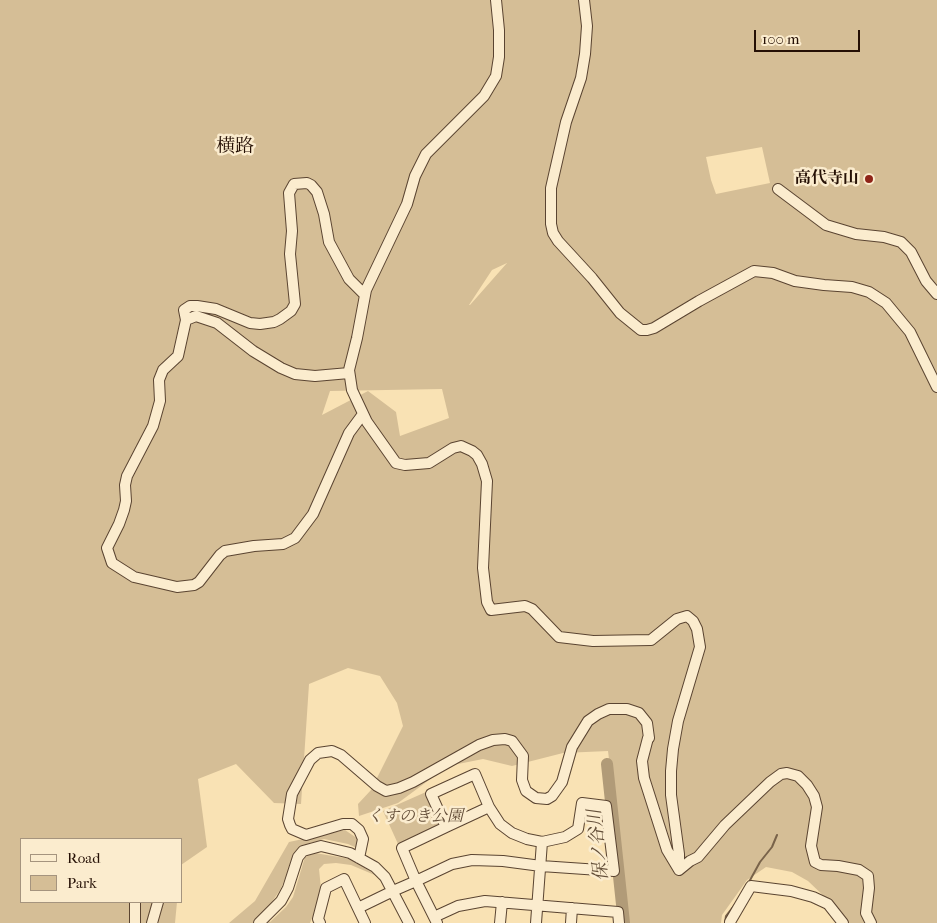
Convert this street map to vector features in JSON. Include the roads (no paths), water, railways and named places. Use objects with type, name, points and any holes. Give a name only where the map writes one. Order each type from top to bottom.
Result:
[{"type":"street","points":[[496,0],[499,30],[499,57],[496,76],[484,96],[426,154],[415,176],[408,204],[373,274],[365,295],[349,373],[352,390],[363,414],[396,463],[406,465],[429,463],[453,448],[461,446],[477,455],[487,481],[483,568],[487,602],[491,610],[525,606],[532,609],[559,637],[593,641],[651,640],[677,619],[687,616],[693,621],[697,629],[700,647],[678,721],[671,771],[671,795],[680,854],[679,870]]},
{"type":"street","points":[[584,0],[587,26],[585,54],[581,78],[566,122],[551,188],[551,224],[553,234],[558,242],[586,271],[620,314],[641,330],[654,328],[754,271],[773,273],[795,282],[852,286],[869,292],[886,303],[910,332],[937,387]]},
{"type":"street","points":[[363,414],[349,433],[321,500],[295,538],[284,544],[254,546],[225,551],[204,577],[194,585],[177,587],[134,577],[112,563],[107,548],[124,510],[127,476],[153,426],[159,410],[159,380],[163,370],[178,356],[186,320],[184,310],[190,306],[216,309],[250,323],[260,324],[274,322],[291,311],[295,304],[290,254],[292,231],[289,193],[294,184],[307,183],[317,192],[324,214],[329,242],[349,279],[365,295]]},
{"type":"street","points":[[778,189],[826,224],[856,234],[884,237],[901,242],[911,252],[926,281],[937,294]]},
{"type":"street","points":[[186,320],[196,316],[217,323],[253,351],[295,374],[315,376],[349,373]]},
{"type":"street","points":[[359,858],[363,839],[359,830],[352,824],[343,824],[306,835],[292,829],[290,825],[288,819],[292,794],[310,760],[318,753],[332,751],[341,755],[377,786],[386,791],[412,782],[479,745],[493,740],[505,739],[512,741],[523,756],[522,780],[526,791],[536,798],[547,799],[552,796],[562,782],[572,747],[588,721],[609,709],[627,709],[639,713],[647,723],[649,738],[642,761],[644,778],[667,850],[679,870]]},
{"type":"street","points":[[679,870],[698,857],[725,824],[770,782],[781,774],[787,773],[798,776],[814,796],[817,807],[811,846],[815,862],[821,866],[838,866],[859,870],[868,876],[869,888],[866,913],[870,923]]},
{"type":"street","points":[[358,908],[452,864],[472,860],[503,861],[614,872],[606,806],[582,803],[578,829],[565,836],[542,842],[527,839],[512,833],[500,824],[489,807],[474,774],[431,794],[446,827]]},
{"type":"street","points":[[489,807],[402,848],[435,920],[458,906],[485,901],[618,912],[619,923]]},
{"type":"street","points":[[536,923],[542,842]]},
{"type":"street","points":[[259,923],[281,901],[288,888],[295,863],[303,851],[321,846],[340,850],[375,867],[385,876],[409,923]]},
{"type":"street","points":[[320,923],[318,919],[326,888],[344,879],[365,923]]},
{"type":"street","points":[[742,923],[730,922],[751,886],[791,891],[813,897],[828,904],[844,923]]},
{"type":"street","points":[[500,923],[502,902]]},
{"type":"street","points":[[134,923],[135,903]]},
{"type":"street","points":[[152,923],[158,903]]},
{"type":"street","points":[[571,923],[572,908]]},
{"type":"waterway","name":"保ノ谷川","points":[[607,764],[624,923]]},
{"type":"waterway","points":[[749,882],[760,862],[772,847],[777,835]]},
{"type":"waterway","points":[[725,923],[726,916],[736,903]]},
{"type":"place","name":"高代寺山","points":[[869,179]]},
{"type":"district","name":"横路","points":[[235,147]]},
{"type":"park label","name":"くすのき公園","points":[[415,817]]}]
